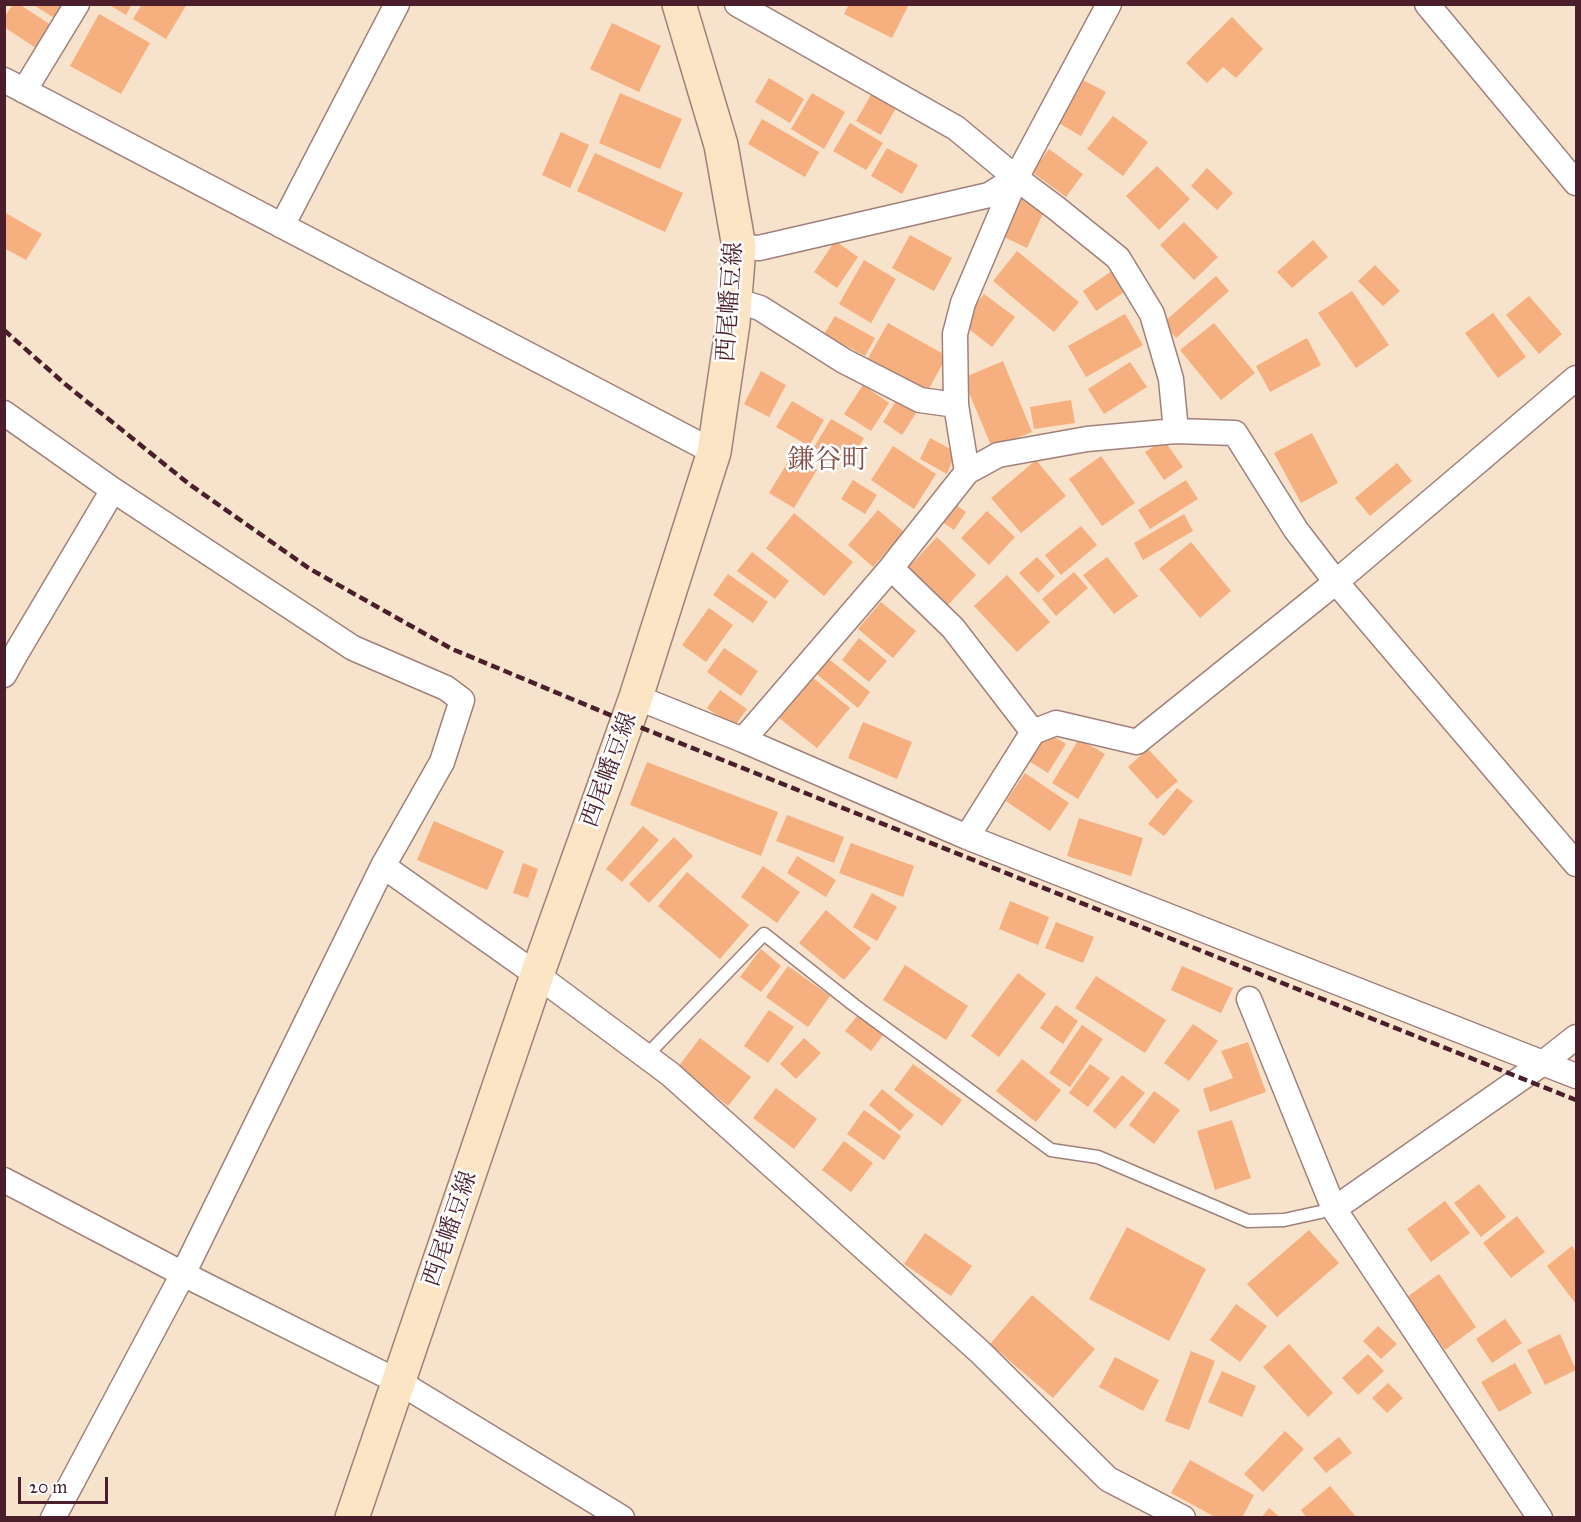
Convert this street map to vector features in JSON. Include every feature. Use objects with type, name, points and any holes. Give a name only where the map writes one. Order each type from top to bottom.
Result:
[{"type":"main road","name":"西尾幡豆線","points":[[352,1518],[537,975],[636,697],[714,452],[734,322],[739,247],[721,145],[679,4]]},
{"type":"street","points":[[77,4],[14,86],[714,452]]},
{"type":"street","points":[[282,226],[397,4]]},
{"type":"street","points":[[737,4],[956,128],[1118,258],[1152,314],[1171,379],[1176,431]]},
{"type":"street","points":[[967,472],[957,405],[955,334],[963,303],[1016,178],[1109,4]]},
{"type":"street","points":[[1427,4],[1576,183]]},
{"type":"street","points":[[739,247],[759,248],[989,195],[1016,178]]},
{"type":"street","points":[[735,300],[760,308],[844,361],[920,400],[957,405]]},
{"type":"street","points":[[967,837],[1033,732],[1056,723],[1137,742],[1336,582],[1576,378]]},
{"type":"street","points":[[4,413],[113,490],[353,648],[446,688],[462,700],[442,762],[383,866],[183,1274],[53,1518]]},
{"type":"street","points":[[743,740],[891,568],[967,472],[998,454],[1087,439],[1176,431],[1235,433],[1296,530],[1336,582],[1576,864]]},
{"type":"street","points":[[4,675],[11,646],[113,490]]},
{"type":"street","points":[[891,568],[953,628],[1033,732]]},
{"type":"street","points":[[636,697],[743,740],[967,837],[1576,1076]]},
{"type":"street","points":[[383,866],[537,975],[670,1074],[979,1351],[1108,1479],[1183,1518]]},
{"type":"street","points":[[1249,999],[1334,1209],[1540,1518]]},
{"type":"street","points":[[1334,1209],[1543,1063],[1576,1037]]},
{"type":"street","points":[[4,1180],[183,1274],[399,1382],[622,1518]]},
{"type":"lane","points":[[646,1056],[764,934],[854,1005],[1051,1150],[1098,1157],[1248,1221],[1284,1220],[1334,1209]]},
{"type":"building","points":[[13,4],[19,4],[51,25],[36,48],[4,27],[4,18]]},
{"type":"building","points":[[32,4],[65,4],[56,19]]},
{"type":"building","points":[[108,4],[132,4],[126,15]]},
{"type":"building","points":[[142,4],[187,4],[166,39],[133,19]]},
{"type":"building","points":[[849,4],[909,4],[892,38],[844,14]]},
{"type":"building","points":[[99,14],[150,43],[121,94],[70,66]]},
{"type":"building","points":[[1232,17],[1263,49],[1236,78],[1223,67],[1207,83],[1186,63]]},
{"type":"building","points":[[612,23],[661,46],[639,92],[590,69]]},
{"type":"building","points":[[769,78],[804,99],[790,123],[755,102]]},
{"type":"building","points":[[1081,79],[1106,92],[1081,136],[1057,122]]},
{"type":"building","points":[[873,91],[898,104],[881,135],[856,121]]},
{"type":"building","points":[[620,93],[682,119],[660,169],[599,143]]},
{"type":"building","points":[[812,93],[845,112],[824,149],[791,129]]},
{"type":"building","points":[[1113,116],[1148,142],[1123,176],[1087,149]]},
{"type":"building","points":[[762,119],[819,152],[805,177],[748,144]]},
{"type":"building","points":[[850,123],[883,143],[866,170],[833,151]]},
{"type":"building","points":[[561,132],[589,145],[570,188],[542,175]]},
{"type":"building","points":[[887,148],[918,165],[902,194],[871,176]]},
{"type":"building","points":[[1049,149],[1083,174],[1066,197],[1032,172]]},
{"type":"building","points":[[595,153],[683,193],[665,232],[577,191]]},
{"type":"building","points":[[1157,166],[1190,199],[1159,230],[1126,196]]},
{"type":"building","points":[[1207,168],[1233,193],[1217,210],[1191,186]]},
{"type":"building","points":[[1016,196],[1045,209],[1027,248],[998,234]]},
{"type":"building","points":[[4,212],[42,234],[26,260],[4,248]]},
{"type":"building","points":[[1184,222],[1218,257],[1194,280],[1160,245]]},
{"type":"building","points":[[910,235],[952,258],[934,291],[892,268]]},
{"type":"building","points":[[1313,240],[1328,257],[1292,288],[1277,272]]},
{"type":"building","points":[[835,241],[858,257],[837,288],[814,272]]},
{"type":"building","points":[[1017,251],[1079,302],[1054,332],[993,281]]},
{"type":"building","points":[[864,260],[896,279],[871,323],[839,304]]},
{"type":"building","points":[[1375,265],[1400,291],[1383,306],[1358,281]]},
{"type":"building","points":[[1116,268],[1130,288],[1096,311],[1083,291]]},
{"type":"building","points":[[1216,276],[1229,291],[1176,338],[1163,323]]},
{"type":"building","points":[[1352,291],[1389,345],[1356,368],[1318,313]]},
{"type":"building","points":[[984,294],[1015,317],[992,347],[961,323]]},
{"type":"building","points":[[1529,296],[1562,334],[1539,354],[1506,315]]},
{"type":"building","points":[[1493,313],[1526,357],[1498,378],[1465,333]]},
{"type":"building","points":[[1125,314],[1143,345],[1086,377],[1068,346]]},
{"type":"building","points":[[835,316],[875,338],[865,356],[824,334]]},
{"type":"building","points":[[888,323],[947,356],[927,392],[867,360]]},
{"type":"building","points":[[1214,323],[1255,373],[1221,400],[1180,350]]},
{"type":"building","points":[[1307,338],[1321,365],[1270,392],[1256,366]]},
{"type":"building","points":[[1003,361],[1032,432],[992,448],[963,378]]},
{"type":"building","points":[[1130,362],[1147,387],[1104,414],[1088,389]]},
{"type":"building","points":[[761,371],[786,385],[769,417],[744,404]]},
{"type":"building","points":[[863,385],[889,403],[871,431],[844,414]]},
{"type":"building","points":[[898,398],[918,410],[902,435],[883,422]]},
{"type":"building","points":[[1071,400],[1075,423],[1034,429],[1030,407]]},
{"type":"building","points":[[792,401],[824,420],[809,446],[776,427]]},
{"type":"building","points":[[831,419],[864,438],[847,467],[814,447]]},
{"type":"building","points":[[1312,433],[1338,483],[1301,503],[1274,453]]},
{"type":"building","points":[[930,438],[956,452],[947,474],[920,459]]},
{"type":"building","points":[[1164,440],[1183,467],[1164,480],[1145,452]]},
{"type":"building","points":[[893,446],[936,474],[914,509],[871,480]]},
{"type":"building","points":[[792,455],[817,470],[794,508],[769,493]]},
{"type":"building","points":[[1101,456],[1135,503],[1102,526],[1069,479]]},
{"type":"building","points":[[1036,460],[1066,496],[1021,533],[991,498]]},
{"type":"building","points":[[1397,463],[1412,481],[1370,516],[1355,498]]},
{"type":"building","points":[[853,480],[877,495],[865,514],[841,499]]},
{"type":"building","points":[[1186,480],[1198,499],[1150,529],[1138,510]]},
{"type":"building","points":[[953,503],[966,512],[954,530],[941,521]]},
{"type":"building","points":[[878,510],[904,532],[873,567],[848,545]]},
{"type":"building","points":[[987,511],[1015,537],[989,565],[961,538]]},
{"type":"building","points":[[794,513],[853,562],[824,596],[766,548]]},
{"type":"building","points":[[1184,514],[1193,531],[1143,560],[1134,543]]},
{"type":"building","points":[[1081,526],[1097,545],[1061,575],[1045,555]]},
{"type":"building","points":[[937,537],[976,575],[944,609],[904,572]]},
{"type":"building","points":[[1191,542],[1231,591],[1200,618],[1159,569]]},
{"type":"building","points":[[752,552],[789,581],[775,599],[737,571]]},
{"type":"building","points":[[1037,557],[1055,576],[1038,593],[1019,573]]},
{"type":"building","points":[[1107,557],[1138,596],[1114,614],[1083,575]]},
{"type":"building","points":[[1074,572],[1088,588],[1056,616],[1042,599]]},
{"type":"building","points":[[728,574],[768,602],[753,623],[713,595]]},
{"type":"building","points":[[1007,575],[1050,622],[1017,652],[974,606]]},
{"type":"building","points":[[881,602],[916,631],[893,658],[858,629]]},
{"type":"building","points":[[709,608],[733,625],[706,662],[682,645]]},
{"type":"building","points":[[859,638],[887,661],[869,682],[842,660]]},
{"type":"building","points":[[724,648],[758,671],[741,696],[707,672]]},
{"type":"building","points":[[825,656],[870,692],[858,708],[813,671]]},
{"type":"building","points":[[812,677],[850,708],[817,748],[779,718]]},
{"type":"building","points":[[720,690],[747,709],[734,727],[707,708]]},
{"type":"building","points":[[863,722],[912,742],[897,779],[848,758]]},
{"type":"building","points":[[1045,731],[1066,744],[1048,773],[1027,760]]},
{"type":"building","points":[[1079,739],[1105,754],[1078,799],[1052,783]]},
{"type":"building","points":[[1148,749],[1178,781],[1157,799],[1128,767]]},
{"type":"building","points":[[647,762],[778,812],[761,856],[630,805]]},
{"type":"building","points":[[1025,773],[1069,803],[1050,831],[1006,801]]},
{"type":"building","points":[[1177,788],[1193,801],[1164,836],[1148,824]]},
{"type":"building","points":[[787,815],[844,837],[834,863],[776,841]]},
{"type":"building","points":[[1079,818],[1143,838],[1131,876],[1067,856]]},
{"type":"building","points":[[434,821],[504,851],[487,890],[417,860]]},
{"type":"building","points":[[643,826],[659,840],[622,882],[606,869]]},
{"type":"building","points":[[674,837],[693,856],[649,903],[629,884]]},
{"type":"building","points":[[851,843],[914,866],[903,897],[839,873]]},
{"type":"building","points":[[797,856],[836,880],[826,897],[787,873]]},
{"type":"building","points":[[523,863],[538,869],[528,898],[513,893]]},
{"type":"building","points":[[763,866],[800,892],[777,923],[741,897]]},
{"type":"building","points":[[687,872],[749,925],[720,959],[658,906]]},
{"type":"building","points":[[872,893],[897,907],[877,941],[853,927]]},
{"type":"building","points":[[1010,901],[1049,917],[1038,945],[999,929]]},
{"type":"building","points":[[826,910],[871,948],[844,980],[799,943]]},
{"type":"building","points":[[1056,922],[1094,937],[1083,963],[1045,948]]},
{"type":"building","points":[[761,949],[781,966],[761,992],[740,977]]},
{"type":"building","points":[[905,965],[968,1006],[946,1040],[883,1000]]},
{"type":"building","points":[[788,966],[830,996],[808,1027],[766,997]]},
{"type":"building","points":[[1182,966],[1233,988],[1221,1013],[1171,990]]},
{"type":"building","points":[[1018,973],[1046,994],[999,1057],[971,1036]]},
{"type":"building","points":[[1096,976],[1166,1020],[1145,1053],[1075,1008]]},
{"type":"building","points":[[1056,1005],[1078,1021],[1063,1044],[1040,1028]]},
{"type":"building","points":[[769,1010],[794,1027],[768,1063],[744,1046]]},
{"type":"building","points":[[858,1015],[883,1035],[871,1051],[845,1031]]},
{"type":"building","points":[[1193,1024],[1218,1041],[1189,1081],[1164,1063]]},
{"type":"building","points":[[1082,1025],[1103,1039],[1070,1087],[1049,1073]]},
{"type":"building","points":[[700,1038],[751,1077],[728,1106],[678,1067]]},
{"type":"building","points":[[804,1038],[821,1053],[796,1079],[780,1064]]},
{"type":"building","points":[[1248,1042],[1266,1092],[1210,1112],[1203,1089],[1233,1078],[1221,1051]]},
{"type":"building","points":[[1022,1059],[1061,1090],[1036,1122],[996,1091]]},
{"type":"building","points":[[913,1064],[962,1100],[942,1126],[894,1090]]},
{"type":"building","points":[[1090,1064],[1110,1078],[1088,1107],[1069,1093]]},
{"type":"building","points":[[1122,1075],[1145,1093],[1115,1129],[1093,1111]]},
{"type":"building","points":[[776,1088],[817,1119],[794,1149],[753,1118]]},
{"type":"building","points":[[882,1089],[914,1115],[900,1131],[869,1105]]},
{"type":"building","points":[[1154,1091],[1180,1110],[1154,1144],[1129,1125]]},
{"type":"building","points":[[864,1110],[901,1136],[884,1160],[847,1134]]},
{"type":"building","points":[[1232,1120],[1251,1178],[1215,1190],[1197,1131]]},
{"type":"building","points":[[844,1141],[873,1163],[851,1192],[822,1170]]},
{"type":"building","points":[[1479,1184],[1506,1217],[1481,1237],[1454,1203]]},
{"type":"building","points":[[1445,1201],[1470,1233],[1431,1262],[1407,1229]]},
{"type":"building","points":[[1517,1216],[1545,1252],[1511,1278],[1483,1243]]},
{"type":"building","points":[[1127,1227],[1206,1269],[1169,1341],[1089,1299]]},
{"type":"building","points":[[1309,1230],[1339,1263],[1277,1317],[1247,1284]]},
{"type":"building","points":[[925,1233],[972,1266],[951,1296],[904,1264]]},
{"type":"building","points":[[1572,1246],[1576,1252],[1576,1304],[1547,1266]]},
{"type":"building","points":[[1439,1274],[1476,1327],[1445,1350],[1407,1297]]},
{"type":"building","points":[[1032,1295],[1095,1349],[1053,1398],[990,1344]]},
{"type":"building","points":[[1236,1304],[1267,1326],[1240,1362],[1210,1340]]},
{"type":"building","points":[[1505,1319],[1522,1343],[1492,1363],[1476,1339]]},
{"type":"building","points":[[1378,1326],[1397,1344],[1381,1359],[1363,1341]]},
{"type":"building","points":[[1560,1334],[1576,1370],[1545,1385],[1527,1350]]},
{"type":"building","points":[[1289,1344],[1333,1393],[1308,1417],[1263,1367]]},
{"type":"building","points":[[1191,1351],[1215,1361],[1189,1430],[1165,1421]]},
{"type":"building","points":[[1368,1354],[1384,1371],[1358,1395],[1342,1378]]},
{"type":"building","points":[[1115,1357],[1159,1380],[1143,1411],[1099,1387]]},
{"type":"building","points":[[1515,1363],[1532,1393],[1499,1412],[1481,1382]]},
{"type":"building","points":[[1222,1371],[1256,1386],[1242,1417],[1208,1402]]},
{"type":"building","points":[[1388,1383],[1403,1398],[1387,1413],[1372,1398]]},
{"type":"building","points":[[1285,1431],[1304,1449],[1263,1492],[1244,1474]]},
{"type":"building","points":[[1339,1437],[1352,1453],[1326,1473],[1313,1458]]},
{"type":"building","points":[[1190,1460],[1254,1495],[1242,1518],[1217,1518],[1171,1493]]},
{"type":"building","points":[[1330,1486],[1357,1518],[1307,1518],[1301,1510]]},
{"type":"building","points":[[1269,1508],[1281,1518],[1261,1518]]},
{"type":"railway","points":[[4,330],[65,384],[189,484],[310,569],[452,649],[627,722],[1576,1100]]},
{"type":"district","name":"鎌谷町","points":[[828,461]]}]
